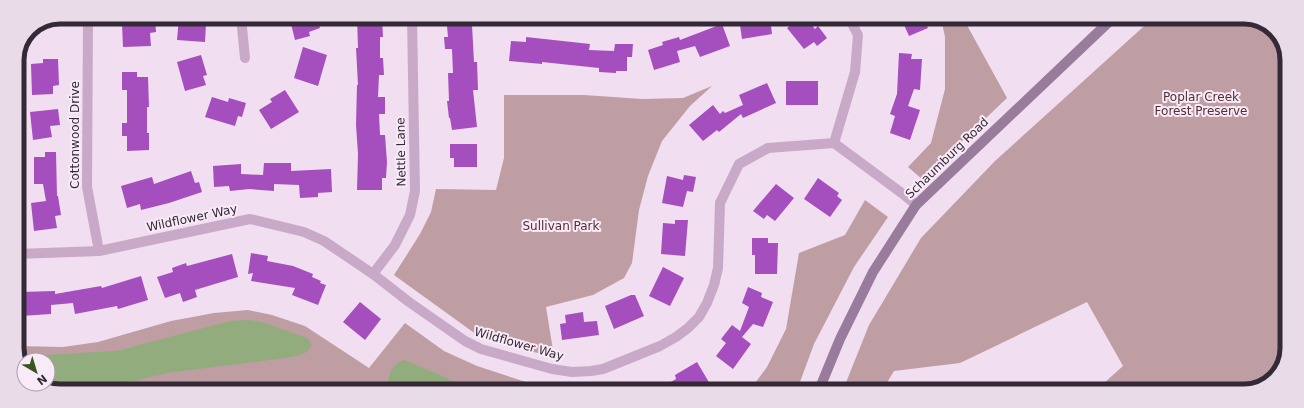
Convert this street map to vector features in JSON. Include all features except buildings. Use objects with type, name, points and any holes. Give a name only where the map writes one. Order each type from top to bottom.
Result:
[{"type":"main road","name":"Schaumburg Road","points":[[821,384],[840,339],[873,272],[916,205],[1107,24]]},
{"type":"street","name":"Cottonwood Drive","points":[[88,24],[87,187],[99,251]]},
{"type":"street","points":[[242,24],[245,58]]},
{"type":"street","name":"Nettle Lane","points":[[373,274],[395,245],[410,215],[415,191],[412,24]]},
{"type":"street","points":[[852,24],[858,35],[854,72],[834,143],[916,205]]},
{"type":"street","name":"Wildflower Way","points":[[24,254],[99,251],[250,219],[304,232],[334,247],[465,341],[481,349],[552,369],[572,372],[603,369],[660,346],[676,337],[699,317],[714,286],[718,268],[720,203],[740,164],[768,148],[834,143]]},
{"type":"green space","points":[[942,24],[966,24],[1007,98],[922,179],[908,167],[931,143],[945,89],[945,37]]},
{"type":"green space","name":"Poplar Creek Forest Preserve","points":[[1146,24],[1249,24],[1268,33],[1273,38],[1278,48],[1280,58],[1280,353],[1271,372],[1266,377],[1249,384],[1103,384],[1123,366],[1087,302],[960,363],[894,371],[886,384],[845,384],[869,325],[921,238],[995,161]]},
{"type":"green space","name":"Sullivan Park","points":[[712,86],[690,106],[662,141],[648,176],[639,210],[632,263],[624,278],[593,295],[546,307],[554,356],[528,351],[477,335],[394,275],[420,234],[431,212],[436,189],[496,190],[504,158],[504,95],[584,95],[642,99],[683,98]]},
{"type":"green space","points":[[865,200],[888,217],[854,267],[814,344],[799,384],[754,384],[767,367],[786,329],[799,253],[845,235]]},
{"type":"green space","points":[[248,310],[272,315],[305,326],[369,368],[405,323],[444,351],[477,366],[532,384],[56,384],[56,352],[24,352],[24,346],[63,347],[98,342],[171,321],[214,313]]},
{"type":"shaded area","points":[[249,320],[263,322],[307,338],[312,345],[307,352],[293,357],[167,373],[140,380],[113,384],[56,384],[56,354],[117,351],[230,321]]},
{"type":"shaded area","points":[[404,360],[459,384],[388,384],[393,368],[399,362]]}]
